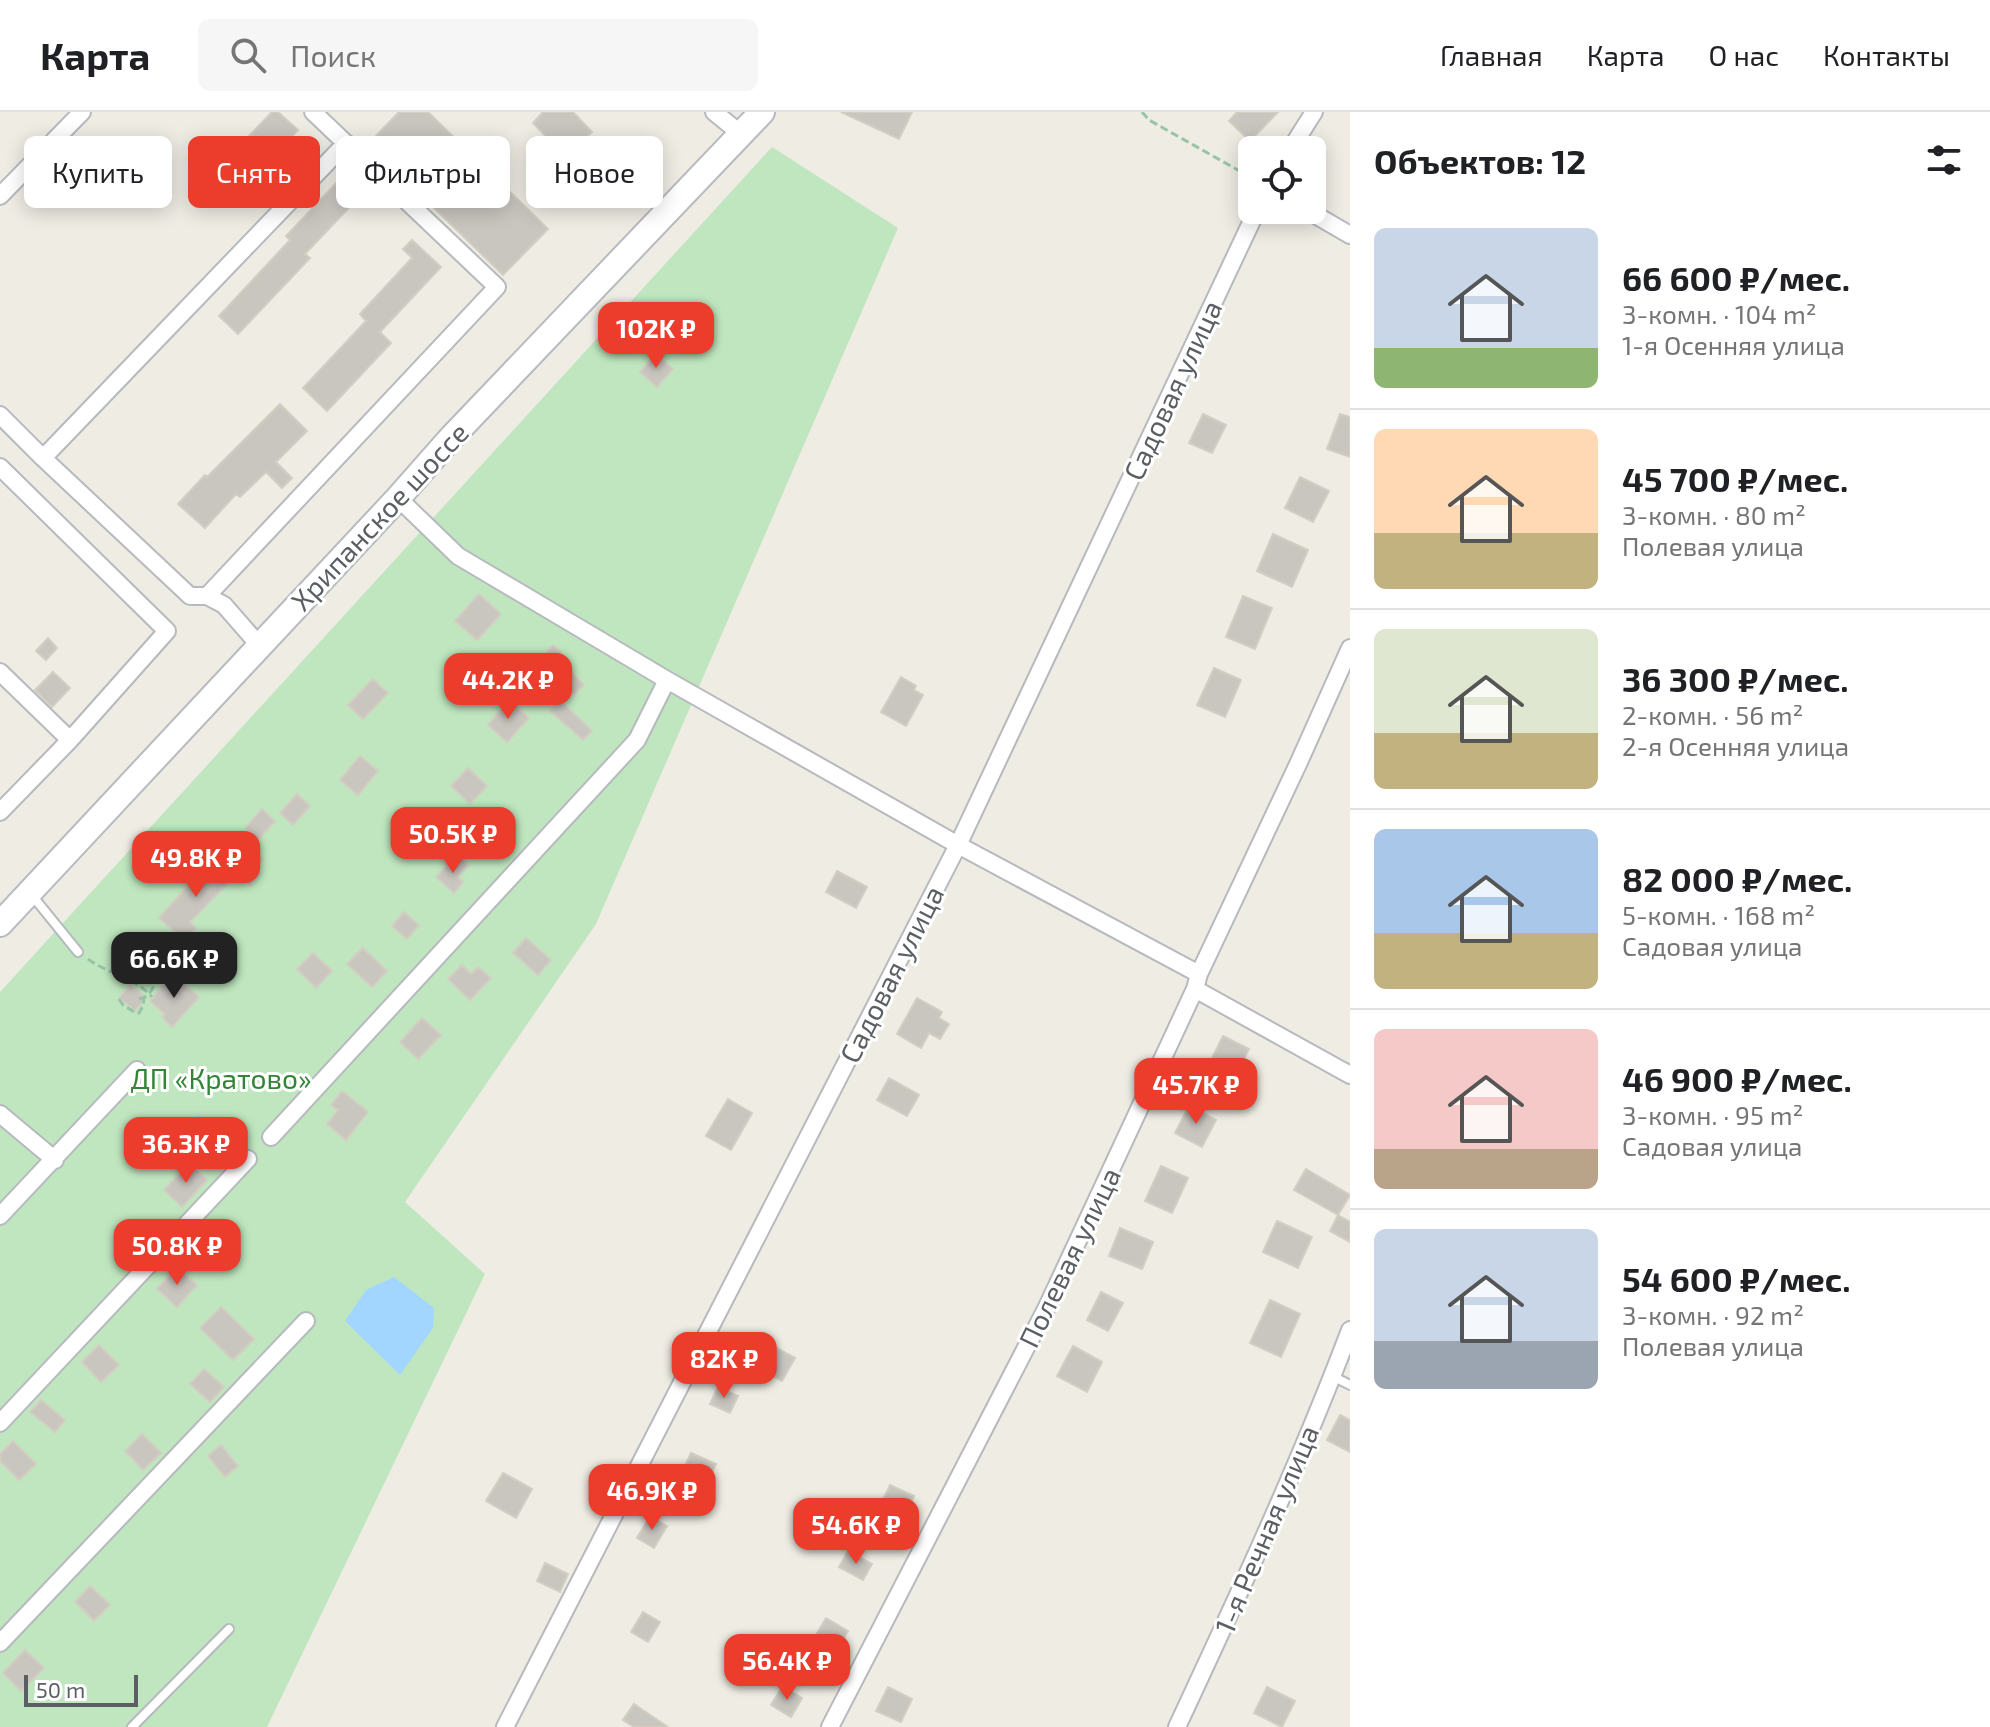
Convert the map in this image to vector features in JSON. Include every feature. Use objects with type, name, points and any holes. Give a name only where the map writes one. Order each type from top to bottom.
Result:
[{"type":"main road","name":"Хрипанское шоссе","points":[[0,924],[450,439],[762,112]]},
{"type":"street","points":[[0,196],[82,112]]},
{"type":"street","points":[[313,112],[339,136]]},
{"type":"street","points":[[714,112],[741,134]]},
{"type":"street","points":[[1299,136],[1314,112]]},
{"type":"street","points":[[43,458],[336,153]]},
{"type":"street","points":[[207,596],[497,287],[414,208]]},
{"type":"street","points":[[1326,221],[1350,235]]},
{"type":"street","name":"Садовая улица","points":[[505,1727],[958,845],[1250,224]]},
{"type":"street","points":[[0,415],[190,596],[207,596],[224,605],[259,645]]},
{"type":"street","points":[[0,467],[167,631],[70,740],[0,812]]},
{"type":"street","points":[[398,498],[458,556],[667,680],[1197,982],[1350,1075]]},
{"type":"street","name":"Полевая улица","points":[[830,1727],[1047,1307],[1350,648]]},
{"type":"street","points":[[0,672],[70,740]]},
{"type":"street","points":[[271,1137],[637,740],[667,680]]},
{"type":"street","points":[[0,1216],[137,1070]]},
{"type":"street","points":[[0,1114],[55,1160]]},
{"type":"street","points":[[0,1423],[248,1159]]},
{"type":"street","points":[[0,1643],[306,1321]]},
{"type":"street","name":"1-я Речная улица","points":[[1177,1727],[1240,1594],[1350,1330]]},
{"type":"lane","points":[[30,892],[78,952]]},
{"type":"lane","points":[[1332,1376],[1350,1385]]},
{"type":"lane","points":[[132,1727],[229,1629]]},
{"type":"path","points":[[1142,112],[1149,120],[1238,170]]},
{"type":"path","points":[[78,952],[97,966],[133,981],[151,995]]},
{"type":"path","points":[[151,995],[159,975]]},
{"type":"path","points":[[167,979],[168,985]]},
{"type":"path","points":[[119,999],[136,1013],[143,1006],[141,998],[151,995]]},
{"type":"green space","name":"ДП «Кратово»","points":[[772,147],[898,228],[596,924],[405,1202],[485,1274],[267,1727],[0,1727],[0,992]]},
{"type":"water","points":[[200,1116],[213,1124],[216,1132],[208,1143],[201,1144],[188,1129],[193,1117]]},
{"type":"water","points":[[394,1277],[434,1308],[433,1328],[400,1375],[345,1321],[366,1290]]},
{"type":"building","points":[[272,112],[278,112],[298,130],[292,136],[249,136]]},
{"type":"building","points":[[399,112],[428,112],[453,136],[376,136]]},
{"type":"building","points":[[543,112],[573,112],[592,132],[588,136],[546,136],[533,123]]},
{"type":"building","points":[[841,112],[912,112],[899,139]]},
{"type":"building","points":[[1237,112],[1278,112],[1255,136],[1245,136],[1229,121]]},
{"type":"building","points":[[336,183],[336,208],[349,208],[305,254],[310,258],[238,334],[219,316],[290,240],[286,236],[313,208],[320,208],[320,200]]},
{"type":"building","points":[[510,192],[548,229],[503,275],[434,208],[510,208]]},
{"type":"building","points":[[412,240],[441,267],[380,332],[391,343],[327,411],[303,388],[366,321],[360,314],[412,258],[403,249]]},
{"type":"building","points":[[656,354],[673,369],[657,387],[640,372]]},
{"type":"building","points":[[280,404],[307,431],[276,462],[292,478],[282,488],[266,472],[240,497],[236,494],[205,528],[178,504]]},
{"type":"building","points":[[1203,414],[1226,425],[1212,453],[1189,443]]},
{"type":"building","points":[[1340,414],[1350,417],[1350,457],[1327,449]]},
{"type":"building","points":[[1300,477],[1329,491],[1313,522],[1285,508]]},
{"type":"building","points":[[1273,534],[1308,550],[1292,587],[1257,571]]},
{"type":"building","points":[[479,594],[501,614],[477,640],[455,621]]},
{"type":"building","points":[[1243,596],[1272,608],[1255,649],[1226,637]]},
{"type":"building","points":[[48,638],[57,648],[46,660],[36,651]]},
{"type":"building","points":[[553,645],[562,653],[558,658],[584,685],[569,698],[552,681],[559,675],[541,658]]},
{"type":"building","points":[[1214,668],[1241,680],[1225,717],[1197,705]]},
{"type":"building","points":[[53,672],[70,688],[52,707],[35,690]]},
{"type":"building","points":[[901,677],[916,686],[914,690],[923,695],[906,726],[881,712]]},
{"type":"building","points":[[373,679],[388,693],[363,719],[348,705]]},
{"type":"building","points":[[509,700],[529,718],[507,742],[488,725]]},
{"type":"building","points":[[560,700],[592,731],[583,740],[550,711]]},
{"type":"building","points":[[360,756],[378,771],[358,795],[340,780]]},
{"type":"building","points":[[468,768],[487,786],[470,804],[451,786]]},
{"type":"building","points":[[297,794],[310,806],[293,825],[280,813]]},
{"type":"building","points":[[262,809],[275,821],[258,840],[245,828]]},
{"type":"building","points":[[248,845],[263,859],[255,869],[260,873],[250,885],[229,866]]},
{"type":"building","points":[[459,856],[469,865],[458,877],[463,882],[454,893],[436,877],[447,865],[450,868]]},
{"type":"building","points":[[213,858],[234,877],[190,922],[196,928],[185,941],[159,918]]},
{"type":"building","points":[[837,871],[867,887],[856,908],[826,892]]},
{"type":"building","points":[[404,912],[419,925],[407,939],[392,926]]},
{"type":"building","points":[[526,938],[551,960],[538,975],[513,953]]},
{"type":"building","points":[[363,948],[387,971],[372,987],[347,964]]},
{"type":"building","points":[[313,953],[332,971],[316,988],[297,969]]},
{"type":"building","points":[[462,965],[471,974],[478,967],[491,978],[470,1000],[448,979]]},
{"type":"building","points":[[173,974],[199,997],[172,1027],[162,1017],[165,1014],[150,1001]]},
{"type":"building","points":[[130,985],[146,998],[135,1011],[119,998]]},
{"type":"building","points":[[917,998],[942,1012],[939,1018],[949,1024],[940,1039],[929,1033],[921,1048],[897,1034]]},
{"type":"building","points":[[422,1018],[441,1035],[418,1059],[400,1042]]},
{"type":"building","points":[[1223,1036],[1249,1049],[1229,1088],[1203,1076]]},
{"type":"building","points":[[889,1078],[919,1095],[907,1116],[877,1100]]},
{"type":"building","points":[[342,1091],[368,1112],[346,1140],[327,1124],[338,1110],[331,1105]]},
{"type":"building","points":[[728,1099],[752,1113],[731,1150],[706,1136]]},
{"type":"building","points":[[1189,1106],[1216,1120],[1202,1147],[1175,1133]]},
{"type":"building","points":[[189,1163],[207,1180],[182,1207],[164,1190]]},
{"type":"building","points":[[1161,1166],[1188,1178],[1172,1213],[1145,1201]]},
{"type":"building","points":[[1306,1169],[1350,1195],[1338,1215],[1294,1190]]},
{"type":"building","points":[[1338,1215],[1350,1222],[1350,1242],[1330,1231]]},
{"type":"building","points":[[1277,1221],[1312,1237],[1298,1268],[1263,1252]]},
{"type":"building","points":[[1120,1228],[1153,1242],[1142,1269],[1109,1256]]},
{"type":"building","points":[[177,1267],[197,1285],[177,1307],[157,1289]]},
{"type":"building","points":[[1101,1292],[1123,1303],[1108,1331],[1087,1320]]},
{"type":"building","points":[[1270,1300],[1300,1314],[1281,1357],[1250,1343]]},
{"type":"building","points":[[221,1307],[254,1339],[233,1360],[200,1328]]},
{"type":"building","points":[[765,1342],[795,1358],[782,1381],[752,1365]]},
{"type":"building","points":[[99,1345],[119,1365],[101,1382],[82,1362]]},
{"type":"building","points":[[1073,1346],[1102,1362],[1087,1392],[1057,1376]]},
{"type":"building","points":[[204,1369],[224,1387],[210,1402],[190,1384]]},
{"type":"building","points":[[718,1387],[738,1396],[730,1413],[710,1404]]},
{"type":"building","points":[[41,1400],[65,1420],[55,1432],[30,1412]]},
{"type":"building","points":[[1340,1415],[1350,1420],[1350,1452],[1327,1440]]},
{"type":"building","points":[[142,1434],[161,1453],[143,1470],[125,1451]]},
{"type":"building","points":[[13,1441],[36,1464],[19,1480],[0,1461],[0,1454]]},
{"type":"building","points":[[221,1445],[238,1466],[225,1477],[208,1456]]},
{"type":"building","points":[[691,1453],[716,1464],[704,1489],[679,1478]]},
{"type":"building","points":[[503,1473],[532,1489],[516,1518],[486,1501]]},
{"type":"building","points":[[890,1485],[914,1496],[900,1525],[876,1514]]},
{"type":"building","points":[[650,1516],[667,1526],[654,1548],[637,1538]]},
{"type":"building","points":[[848,1551],[872,1564],[863,1580],[839,1567]]},
{"type":"building","points":[[545,1563],[568,1574],[560,1592],[537,1581]]},
{"type":"building","points":[[90,1586],[110,1605],[94,1621],[75,1602]]},
{"type":"building","points":[[643,1612],[660,1622],[648,1642],[631,1632]]},
{"type":"building","points":[[826,1618],[848,1631],[835,1653],[813,1640]]},
{"type":"building","points":[[25,1650],[44,1668],[21,1691],[3,1673]]},
{"type":"building","points":[[783,1686],[802,1698],[791,1717],[771,1705]]},
{"type":"building","points":[[888,1687],[912,1699],[901,1722],[876,1711]]},
{"type":"building","points":[[1267,1687],[1295,1701],[1282,1727],[1254,1713]]},
{"type":"building","points":[[634,1704],[668,1727],[634,1727],[623,1720]]}]
